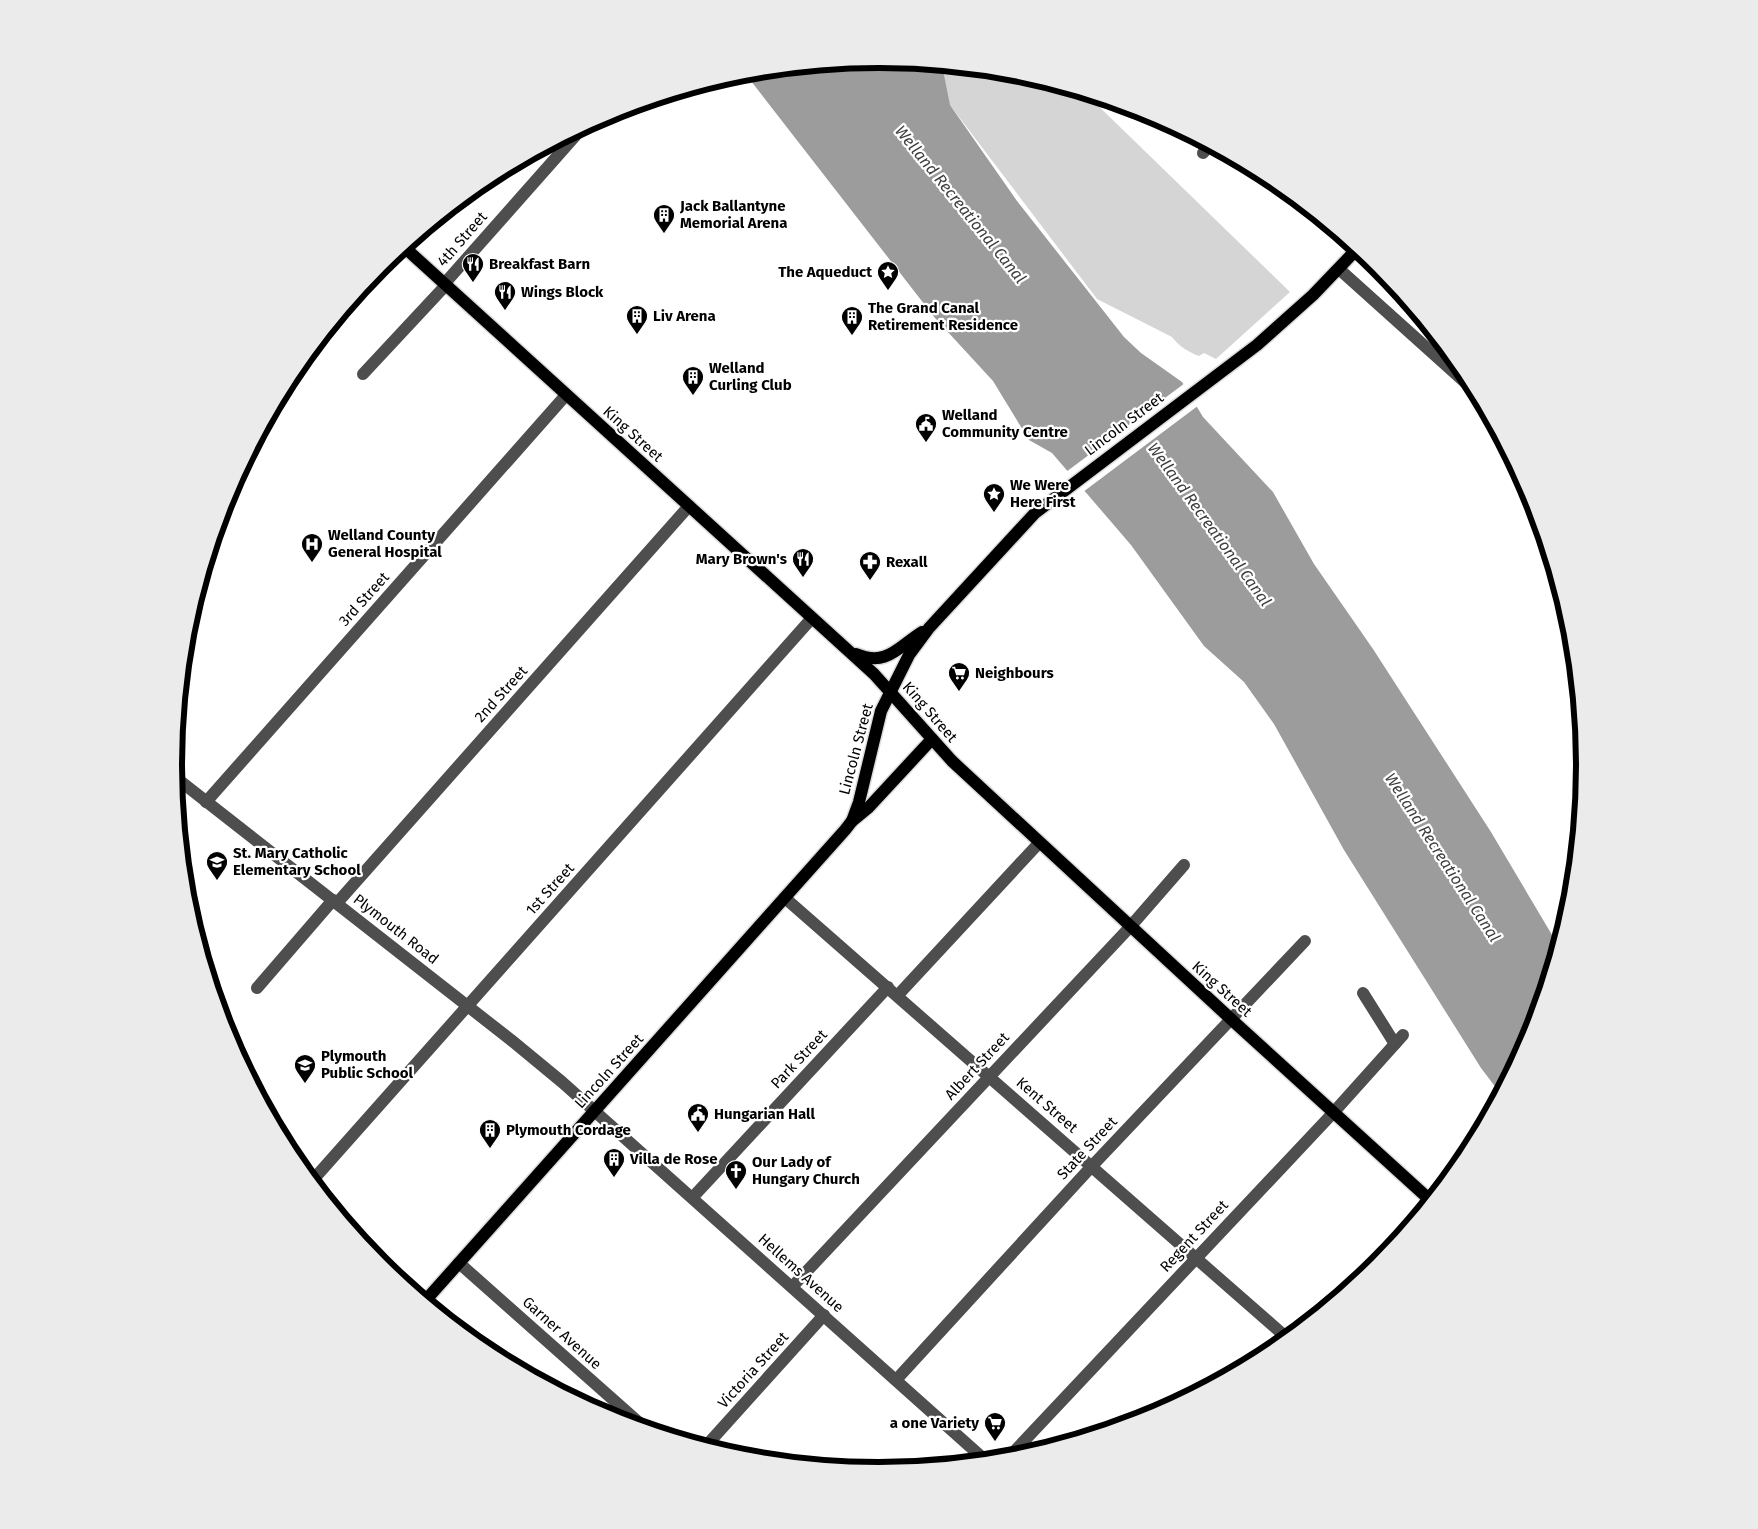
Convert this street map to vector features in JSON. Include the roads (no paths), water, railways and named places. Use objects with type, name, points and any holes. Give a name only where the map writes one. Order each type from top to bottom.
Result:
[{"type":"main road","name":"King Street","points":[[408,251],[852,653],[890,691],[952,762],[1426,1196]]},
{"type":"main road","name":"Lincoln Street","points":[[429,1297],[852,821],[859,802],[881,711],[909,655],[929,628],[1014,534],[1065,489],[1271,333],[1353,254]]},
{"type":"main road","points":[[852,653],[871,659],[879,659],[893,654],[929,628]]},
{"type":"main road","points":[[852,821],[869,807],[932,739]]},
{"type":"street","name":"4th Street","points":[[363,374],[574,138]]},
{"type":"street","points":[[1339,269],[1459,376]]},
{"type":"street","name":"3rd Street","points":[[206,802],[566,395]]},
{"type":"street","name":"2nd Street","points":[[257,988],[689,506]]},
{"type":"street","name":"1st Street","points":[[316,1176],[812,618]]},
{"type":"street","name":"Plymouth Road","points":[[182,784],[468,1006],[595,1110]]},
{"type":"street","name":"Park Street","points":[[693,1198],[1039,843]]},
{"type":"street","name":"Albert Street","points":[[792,1287],[1130,927],[1184,865]]},
{"type":"street","name":"Kent Street","points":[[785,898],[1281,1333]]},
{"type":"street","name":"State Street","points":[[896,1380],[1092,1166],[1305,941]]},
{"type":"street","name":"Regent Street","points":[[1018,1447],[1333,1113],[1399,1040],[1363,993]]},
{"type":"street","name":"Hellems Avenue","points":[[595,1110],[979,1454]]},
{"type":"street","name":"Garner Avenue","points":[[459,1263],[631,1416]]},
{"type":"street","name":"Victoria Street","points":[[711,1441],[824,1316]]},
{"type":"water","name":"Welland Recreational Canal","points":[[879,68],[943,71],[950,105],[1017,201],[1124,337],[1141,353],[1182,382],[1203,417],[1273,492],[1314,564],[1373,649],[1491,832],[1554,938],[1539,989],[1523,1031],[1496,1088],[1481,1068],[1344,850],[1274,724],[1244,682],[1204,646],[1131,545],[1052,453],[1029,440],[993,381],[935,318],[750,80],[788,73],[833,69]]},
{"type":"place","name":"Jack Ballantyne Memorial Arena","points":[[664,234]]},
{"type":"place","name":"Breakfast Barn","points":[[473,283]]},
{"type":"place","name":"The Aqueduct","points":[[888,291]]},
{"type":"place","name":"Wings Block","points":[[505,311]]},
{"type":"place","name":"Liv Arena","points":[[637,335]]},
{"type":"place","name":"The Grand Canal Retirement Residence","points":[[852,336]]},
{"type":"place","name":"Welland Curling Club","points":[[693,396]]},
{"type":"place","name":"Welland Community Centre","points":[[926,443]]},
{"type":"place","name":"We Were Here First","points":[[994,513]]},
{"type":"place","name":"Welland County General Hospital","points":[[312,563]]},
{"type":"place","name":"Mary Brown's","points":[[803,578]]},
{"type":"place","name":"Rexall","points":[[870,581]]},
{"type":"place","name":"Neighbours","points":[[959,692]]},
{"type":"place","name":"St. Mary Catholic Elementary School","points":[[217,881]]},
{"type":"place","name":"Plymouth Public School","points":[[305,1084]]},
{"type":"place","name":"Hungarian Hall","points":[[698,1133]]},
{"type":"place","name":"Plymouth Cordage","points":[[490,1149]]},
{"type":"place","name":"Villa de Rose","points":[[614,1178]]},
{"type":"place","name":"Our Lady of Hungary Church","points":[[736,1190]]},
{"type":"place","name":"a one Variety","points":[[995,1442]]}]
